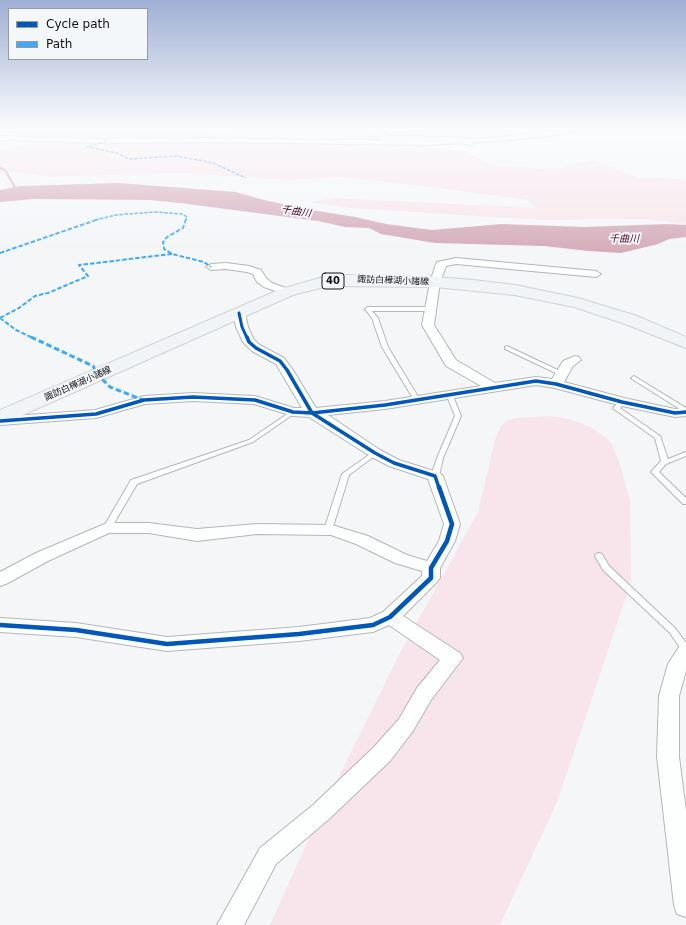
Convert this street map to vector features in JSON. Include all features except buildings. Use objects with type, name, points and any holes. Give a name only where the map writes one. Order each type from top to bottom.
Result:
[{"type":"main road","name":"諏訪白樺湖小諸線","points":[[0,420],[287,292],[304,286],[327,281],[349,280],[435,282],[473,284],[515,290],[578,303],[631,320],[686,343]]},
{"type":"street","points":[[492,387],[451,362],[428,325],[435,282],[441,264],[456,260],[596,274]]},
{"type":"street","points":[[211,267],[226,266],[249,269],[257,272],[261,280],[268,286],[287,292]]},
{"type":"street","points":[[0,626],[76,630],[167,644],[300,634],[373,625],[390,617],[431,578],[431,568],[446,541],[452,524],[434,476],[394,463],[375,453],[312,413],[287,370],[280,361],[256,348],[249,342],[242,327],[239,313]]},
{"type":"street","points":[[559,379],[568,364],[575,360]]},
{"type":"street","points":[[0,420],[96,414],[144,400],[193,397],[256,400],[293,412],[312,413],[450,396],[492,387],[559,379],[622,402],[675,413],[686,412]]},
{"type":"street","points":[[0,580],[42,557],[107,528],[149,528],[197,535],[257,529],[328,530],[362,540],[401,559],[431,568]]},
{"type":"street","points":[[230,925],[268,856],[321,812],[382,754],[406,725],[424,694],[453,658],[390,617]]},
{"type":"street","points":[[686,651],[678,664],[669,696],[668,758],[686,905]]},
{"type":"lane","points":[[417,400],[385,347],[375,318],[368,309],[431,310]]},
{"type":"lane","points":[[507,348],[559,379]]},
{"type":"lane","points":[[634,378],[686,412]]},
{"type":"lane","points":[[434,476],[458,416],[450,396]]},
{"type":"lane","points":[[622,402],[616,408],[658,437],[665,461],[663,463]]},
{"type":"lane","points":[[107,528],[134,482],[251,441],[293,412]]},
{"type":"lane","points":[[328,530],[346,474],[375,453]]},
{"type":"lane","points":[[686,454],[663,463],[655,472],[686,502]]},
{"type":"lane","points":[[599,556],[606,568],[672,631],[686,651]]},
{"type":"shaded area","points":[[0,171],[12,171],[0,176]]},
{"type":"shaded area","points":[[13,171],[621,171],[636,177],[686,179],[686,224],[649,219],[543,220],[351,208],[310,202],[334,198],[536,208],[528,200],[341,177],[286,180],[181,173],[48,177]]},
{"type":"shaded area","points":[[549,416],[569,419],[583,424],[596,430],[611,443],[619,462],[630,500],[631,582],[557,802],[500,925],[270,925],[313,829],[401,651],[478,512],[495,440],[501,426],[506,421],[515,418]]},
{"type":"water","name":"千曲川","points":[[119,183],[236,192],[306,209],[386,224],[432,230],[501,224],[585,227],[666,224],[686,225],[686,237],[669,239],[658,244],[621,253],[544,246],[435,243],[381,234],[369,228],[345,227],[318,221],[150,200],[34,199],[0,202],[0,190],[20,186]]},
{"type":"waterway","points":[[6,171],[17,191]]},
{"type":"marked path","points":[[231,171],[246,178]]},
{"type":"marked path","points":[[0,253],[92,221],[116,215],[155,212],[182,214],[187,217],[183,228],[167,237],[163,242],[164,249],[172,254],[204,262],[211,267]]},
{"type":"marked path","points":[[0,318],[19,308],[35,296],[48,293],[88,276],[79,265],[172,254]]},
{"type":"marked path","points":[[0,318],[16,330],[93,366],[98,375],[110,387],[143,400]]},
{"type":"cycle path","points":[[0,625],[76,630],[167,644],[299,634],[373,625],[390,617],[431,578],[431,568],[447,541],[452,524],[435,476],[394,463],[375,453],[312,413],[287,370],[280,361],[256,348],[249,342],[242,327],[239,313]]},
{"type":"cycle path","points":[[0,421],[96,414],[144,400],[193,397],[255,400],[293,412],[312,413],[385,405],[536,381],[556,384],[622,402],[675,413],[686,412]]}]
